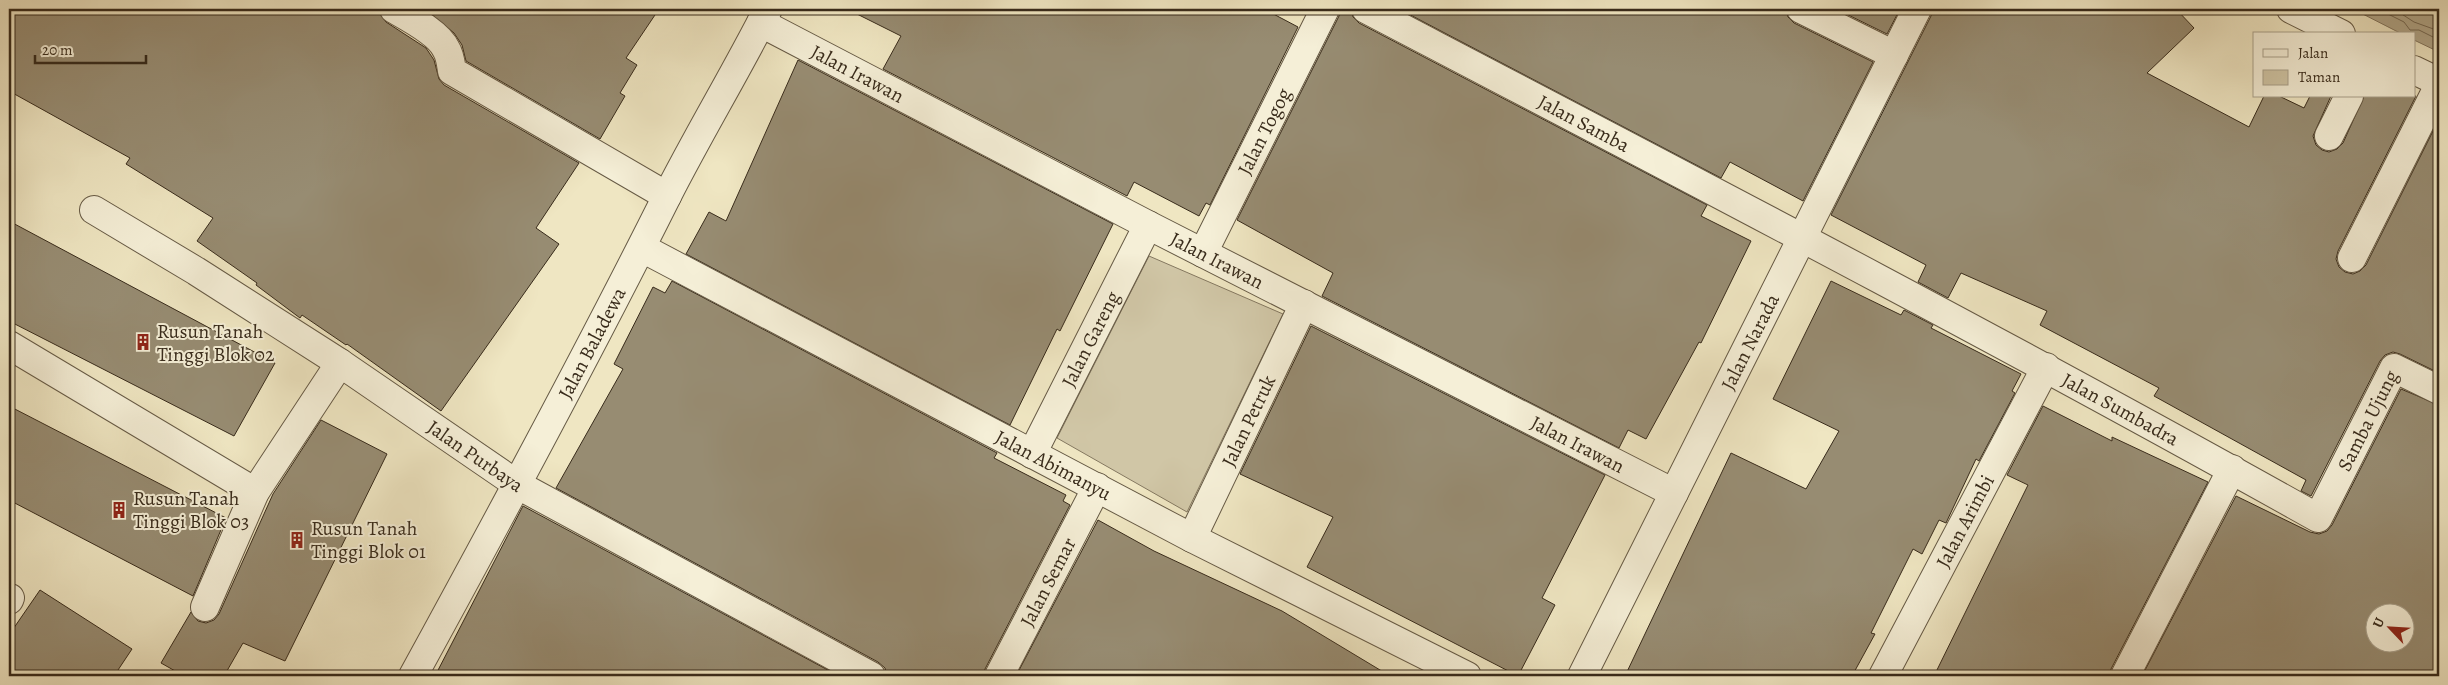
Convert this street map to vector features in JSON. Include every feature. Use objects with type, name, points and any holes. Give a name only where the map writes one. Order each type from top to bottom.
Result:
[{"type":"street","name":"Jalan Togog","points":[[1203,252],[1325,9]]},
{"type":"street","name":"Jalan Samba","points":[[1366,9],[1803,238]]},
{"type":"street","points":[[1801,9],[1894,55]]},
{"type":"street","name":"Jalan Narada","points":[[1582,676],[1917,9]]},
{"type":"street","points":[[2290,9],[2337,32]]},
{"type":"street","points":[[411,13],[446,48],[452,71],[652,187]]},
{"type":"street","name":"Jalan Irawan","points":[[764,16],[1148,225],[1674,493]]},
{"type":"street","name":"Jalan Baladewa","points":[[413,676],[509,478],[642,248],[652,187],[764,16]]},
{"type":"street","points":[[2352,258],[2439,84],[2416,71]]},
{"type":"street","points":[[2329,136],[2348,98]]},
{"type":"street","name":"Jalan Purbaya","points":[[94,210],[196,271],[340,363],[509,478],[871,676]]},
{"type":"street","name":"Jalan Gareng","points":[[1032,454],[1148,225]]},
{"type":"street","name":"Jalan Sumbadra","points":[[1803,238],[2046,367],[2318,518]]},
{"type":"street","name":"Jalan Abimanyu","points":[[642,248],[1192,538],[1467,676]]},
{"type":"street","name":"Jalan Petruk","points":[[1192,538],[1304,304]]},
{"type":"street","points":[[9,345],[255,492]]},
{"type":"street","points":[[205,607],[255,492],[340,363]]},
{"type":"street","name":"Jalan Arimbi","points":[[1882,676],[2046,367]]},
{"type":"street","name":"Samba Ujung","points":[[2318,518],[2394,368],[2439,390]]},
{"type":"street","points":[[2125,676],[2232,469]]},
{"type":"street","name":"Jalan Semar","points":[[999,676],[1097,487]]},
{"type":"green space","points":[[1149,256],[1283,314],[1187,512],[1057,438]]},
{"type":"water","points":[[2353,9],[2439,9],[2439,52],[2416,41],[2416,32],[2398,32]]},
{"type":"building","points":[[9,9],[374,9],[379,12],[386,22],[426,48],[434,60],[439,79],[444,85],[579,163],[536,228],[559,244],[441,411],[347,344],[302,315],[300,318],[256,285],[257,283],[197,241],[213,218],[126,164],[130,158],[9,91]]},
{"type":"building","points":[[425,9],[659,9],[626,58],[637,65],[620,93],[625,96],[600,139],[466,61],[462,45],[454,33]]},
{"type":"building","points":[[847,9],[1264,9],[1298,27],[1210,205],[1206,203],[1199,216],[1134,182],[1127,196],[883,69],[901,36]]},
{"type":"building","points":[[1341,9],[1351,9],[1353,17],[1359,23],[1707,205],[1701,216],[1751,241],[1701,343],[1699,342],[1646,439],[1628,430],[1619,448],[1322,296],[1333,273],[1237,220]]},
{"type":"building","points":[[1399,9],[1786,9],[1788,17],[1794,23],[1873,62],[1803,201],[1730,162],[1721,178]]},
{"type":"building","points":[[1836,9],[1900,9],[1887,34]]},
{"type":"building","points":[[1933,9],[2176,9],[2194,28],[2147,73],[2249,127],[2263,98],[2283,98],[2304,108],[2309,98],[2330,98],[2313,136],[2316,145],[2322,150],[2329,152],[2337,149],[2343,143],[2363,98],[2415,98],[2338,251],[2336,259],[2339,267],[2345,272],[2353,274],[2360,271],[2366,265],[2439,119],[2439,373],[2400,354],[2393,352],[2385,355],[2380,361],[2311,496],[2301,491],[2306,480],[2154,396],[2159,388],[2040,325],[2047,311],[1961,273],[1948,298],[1918,282],[1926,265],[1831,215]]},
{"type":"building","points":[[798,60],[1113,224],[1060,331],[1057,329],[1010,425],[686,254],[709,212],[726,221]]},
{"type":"building","name":"Rusun Tanah Tinggi Blok 02","points":[[9,221],[275,363],[234,436],[9,321]]},
{"type":"building","points":[[672,281],[997,453],[994,458],[1066,495],[1063,501],[1070,505],[983,676],[887,676],[885,668],[878,662],[556,488],[623,369],[614,364],[653,287],[665,293]]},
{"type":"building","points":[[1831,281],[1901,315],[1904,310],[1933,325],[1931,328],[2021,374],[2012,391],[2015,393],[1979,461],[1976,459],[1946,523],[1939,520],[1922,554],[1913,549],[1871,633],[1875,634],[1852,676],[1625,676],[1731,453],[1806,489],[1839,431],[1773,399]]},
{"type":"building","points":[[1311,326],[1605,475],[1542,598],[1555,605],[1518,676],[1307,567],[1333,517],[1240,474]]},
{"type":"building","points":[[2401,389],[2439,405],[2439,676],[2142,676],[2236,496],[2310,532],[2319,534],[2327,531],[2332,525]]},
{"type":"building","name":"Rusun Tanah Tinggi Blok 03","points":[[9,406],[226,518],[193,596],[9,500]]},
{"type":"building","points":[[2043,406],[2112,441],[2112,437],[2208,482],[2109,676],[1934,676],[2028,485],[2007,475]]},
{"type":"building","name":"Rusun Tanah Tinggi Blok 01","points":[[321,420],[387,454],[285,661],[243,643],[224,676],[184,676],[161,663],[191,612],[198,621],[206,623],[214,620],[219,614],[273,494]]},
{"type":"building","points":[[523,506],[839,676],[435,676]]},
{"type":"building","points":[[1098,520],[1154,551],[1282,611],[1390,676],[1016,676]]},
{"type":"building","points":[[40,590],[132,649],[114,676],[9,676],[9,635]]},
{"type":"place","name":"Rusun Tanah Tinggi Blok 02","points":[[143,342]]},
{"type":"place","name":"Rusun Tanah Tinggi Blok 03","points":[[119,510]]},
{"type":"place","name":"Rusun Tanah Tinggi Blok 01","points":[[297,540]]}]
